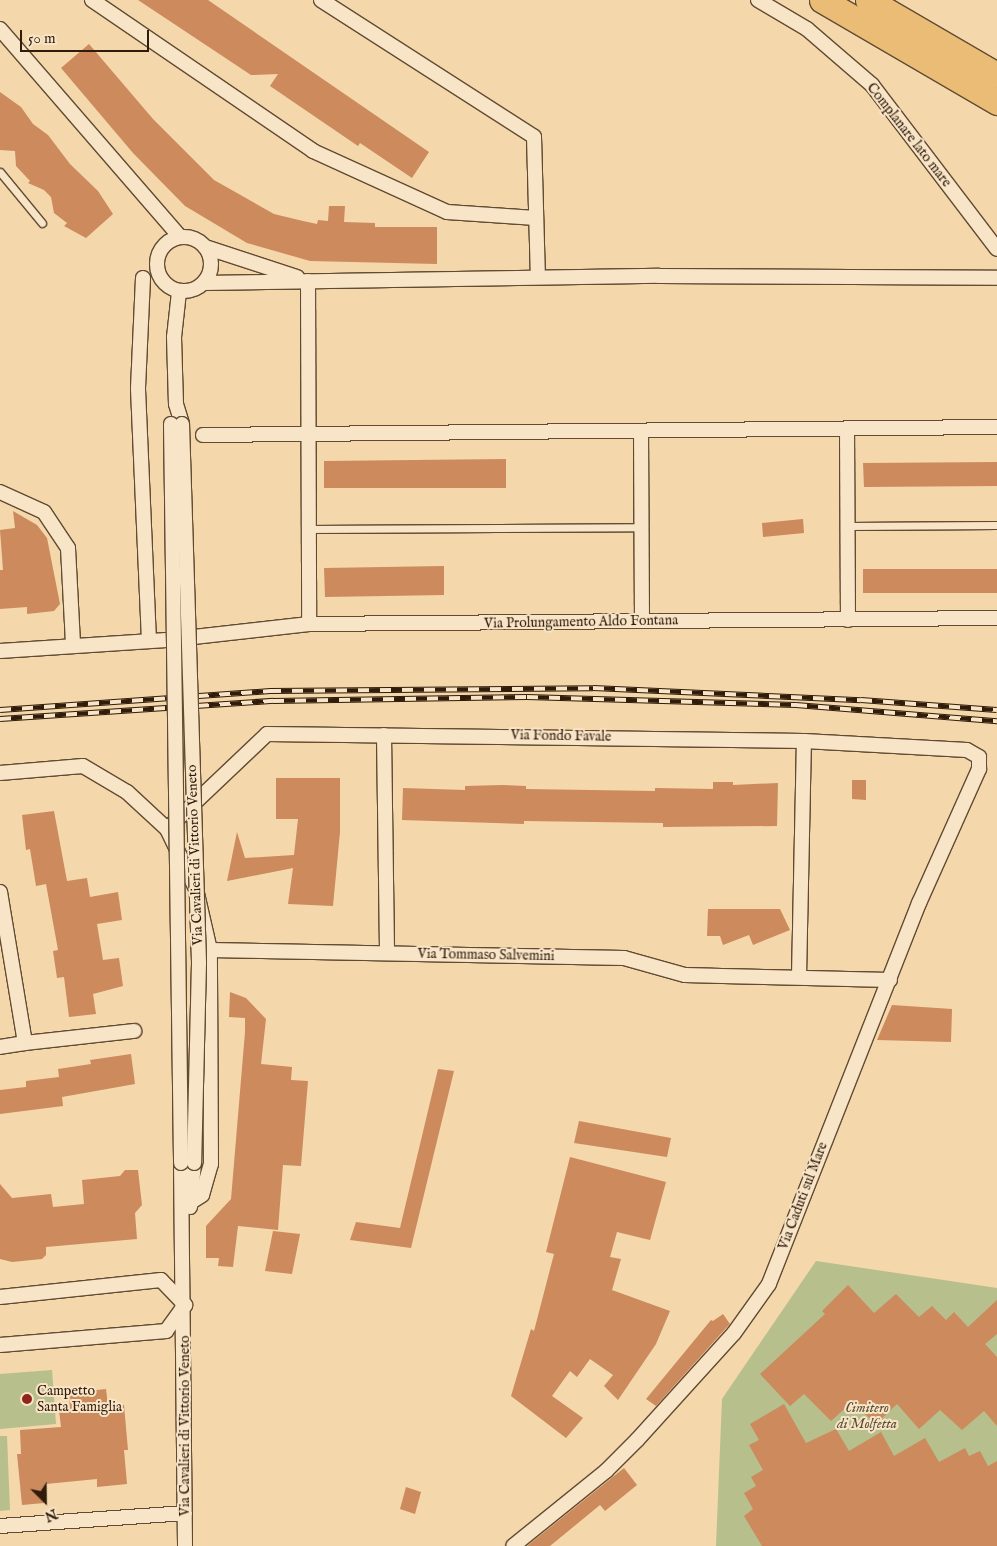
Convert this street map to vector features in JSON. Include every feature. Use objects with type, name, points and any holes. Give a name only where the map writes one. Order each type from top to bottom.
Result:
[{"type":"highway","points":[[822,0],[991,100]]},
{"type":"highway","points":[[874,3],[997,60]]},
{"type":"highway","points":[[874,3],[997,75]]},
{"type":"street","points":[[92,0],[313,151],[447,212],[536,218]]},
{"type":"street","points":[[322,0],[534,137],[538,277]]},
{"type":"street","name":"Complanare lato mare","points":[[758,0],[807,29],[872,85],[997,249]]},
{"type":"street","points":[[0,29],[180,237]]},
{"type":"street","points":[[308,281],[205,247],[196,240],[180,237],[164,245],[158,255],[156,266],[163,283],[179,292],[193,290],[204,283],[538,277],[997,278]]},
{"type":"street","points":[[204,283],[211,263],[205,247]]},
{"type":"street","points":[[143,278],[138,389],[149,640]]},
{"type":"street","points":[[308,281],[309,624]]},
{"type":"street","name":"Via Cavalieri di Vittorio Veneto","points":[[179,292],[174,337],[187,1163],[185,1546]]},
{"type":"street","name":"Via Cavalieri di Vittorio Veneto","points":[[176,424],[199,963],[187,1163],[191,1202],[185,1305]]},
{"type":"street","points":[[203,436],[997,427]]},
{"type":"street","points":[[846,429],[848,620]]},
{"type":"street","points":[[641,431],[642,621]]},
{"type":"street","points":[[0,492],[44,512],[68,548],[74,644]]},
{"type":"street","name":"Via Prolungamento Aldo Fontana","points":[[0,651],[74,644],[167,640],[309,624],[997,618]]},
{"type":"street","name":"Via Fondo Favale","points":[[167,829],[267,734],[804,741],[967,750],[979,757],[979,769]]},
{"type":"street","points":[[384,735],[387,953]]},
{"type":"street","points":[[799,977],[804,741]]},
{"type":"street","points":[[0,773],[82,766],[127,792],[167,829],[196,889],[210,950],[211,1164],[202,1195],[191,1202]]},
{"type":"street","name":"Via Caduti sul Mare","points":[[513,1546],[606,1471],[637,1440],[734,1333],[769,1284],[919,903],[979,769]]},
{"type":"street","points":[[0,892],[25,1043]]},
{"type":"street","name":"Via Tommaso Salvemini","points":[[210,950],[624,958],[686,975],[890,980]]},
{"type":"street","points":[[0,1047],[134,1031]]},
{"type":"street","points":[[0,1297],[161,1280],[185,1305],[166,1331],[0,1345]]},
{"type":"street","points":[[0,1526],[185,1513]]},
{"type":"lane","points":[[0,172],[42,223]]},
{"type":"lane","points":[[847,526],[997,525]]},
{"type":"lane","points":[[308,528],[641,527]]},
{"type":"green space","name":"Cimitero di Molfetta","points":[[816,1261],[997,1288],[997,1546],[716,1546],[722,1399]]},
{"type":"green space","name":"Campetto Santa Famiglia","points":[[52,1370],[56,1424],[0,1429],[0,1374]]},
{"type":"green space","name":"Campetto Santa Famiglia","points":[[0,1436],[7,1436],[10,1510],[0,1511]]},
{"type":"building","points":[[138,0],[208,0],[429,152],[412,178],[360,143],[358,146],[270,86],[278,74],[251,75]]},
{"type":"building","points":[[89,44],[153,119],[214,180],[274,214],[317,224],[318,220],[328,221],[329,206],[345,206],[344,222],[375,223],[375,227],[437,227],[437,264],[310,261],[247,243],[185,206],[133,153],[61,68]]},
{"type":"building","points":[[0,92],[21,107],[33,124],[48,135],[70,164],[98,191],[113,214],[86,238],[64,226],[67,223],[54,213],[51,197],[44,190],[28,183],[30,181],[16,166],[15,151],[0,150]]},
{"type":"building","points":[[506,459],[506,488],[324,488],[324,461]]},
{"type":"building","points":[[997,462],[997,486],[864,487],[863,463]]},
{"type":"building","points":[[13,511],[37,525],[47,538],[60,604],[54,611],[27,614],[27,607],[0,609],[0,570],[3,570],[0,530],[15,528]]},
{"type":"building","points":[[803,519],[804,533],[763,537],[762,523]]},
{"type":"building","points":[[444,566],[444,595],[325,597],[324,568]]},
{"type":"building","points":[[863,569],[997,569],[997,593],[863,593]]},
{"type":"building","points":[[276,778],[340,778],[340,832],[333,906],[288,904],[293,868],[227,881],[237,832],[245,858],[294,855],[298,819],[276,819]]},
{"type":"building","points":[[852,780],[866,780],[866,800],[852,799]]},
{"type":"building","points":[[713,782],[733,782],[733,785],[778,783],[777,826],[663,827],[663,823],[524,821],[524,824],[402,820],[403,788],[465,790],[465,786],[502,785],[526,786],[526,789],[655,791],[655,788],[713,789]]},
{"type":"building","points":[[54,811],[67,881],[87,878],[90,897],[118,892],[122,920],[97,924],[103,960],[119,958],[123,986],[93,994],[96,1014],[69,1017],[64,977],[57,978],[53,951],[58,950],[46,884],[36,886],[30,849],[26,850],[22,815]]},
{"type":"building","points":[[708,909],[780,909],[790,930],[753,945],[749,935],[723,945],[720,936],[707,936]]},
{"type":"building","points":[[230,992],[246,998],[266,1019],[261,1064],[292,1067],[291,1080],[308,1081],[301,1166],[283,1165],[278,1230],[238,1226],[233,1267],[218,1266],[219,1258],[206,1258],[206,1226],[231,1199],[245,1018],[229,1017]]},
{"type":"building","points":[[892,1005],[952,1009],[951,1042],[877,1040]]},
{"type":"building","points":[[131,1054],[135,1084],[62,1097],[63,1106],[0,1114],[0,1090],[26,1087],[26,1081],[59,1077],[58,1069],[91,1064],[90,1060]]},
{"type":"building","points":[[438,1069],[454,1071],[411,1248],[350,1240],[356,1222],[400,1228]]},
{"type":"building","points":[[579,1121],[671,1138],[667,1157],[574,1143]]},
{"type":"building","points":[[570,1157],[666,1182],[650,1240],[617,1232],[610,1257],[621,1259],[612,1290],[670,1311],[656,1344],[618,1400],[604,1386],[613,1375],[590,1359],[577,1377],[570,1371],[552,1396],[583,1418],[566,1438],[511,1396],[531,1329],[534,1331],[554,1254],[546,1252]]},
{"type":"building","points":[[125,1170],[138,1170],[142,1205],[135,1213],[137,1239],[46,1247],[46,1255],[42,1259],[12,1262],[0,1259],[0,1184],[12,1198],[51,1194],[53,1207],[84,1204],[82,1180],[120,1176]]},
{"type":"building","points":[[273,1231],[300,1234],[292,1274],[265,1271]]},
{"type":"building","points":[[848,1285],[874,1313],[896,1294],[919,1317],[932,1306],[946,1320],[954,1312],[968,1327],[997,1300],[997,1334],[985,1344],[997,1357],[997,1426],[984,1411],[962,1430],[940,1410],[919,1429],[897,1404],[876,1424],[852,1402],[831,1421],[804,1394],[790,1406],[760,1374],[825,1314],[822,1311]]},
{"type":"building","points":[[723,1314],[730,1324],[656,1406],[646,1399],[711,1320],[713,1321]]},
{"type":"building","points":[[106,1389],[108,1406],[124,1405],[128,1450],[124,1450],[127,1484],[97,1487],[97,1479],[46,1484],[44,1503],[22,1505],[17,1454],[21,1454],[20,1430],[61,1427],[59,1410],[70,1409],[69,1393]]},
{"type":"building","points":[[784,1404],[806,1443],[836,1429],[849,1451],[881,1432],[894,1456],[925,1438],[939,1462],[965,1448],[969,1456],[980,1451],[988,1466],[997,1461],[997,1546],[762,1546],[744,1516],[753,1509],[744,1493],[756,1486],[751,1477],[763,1470],[749,1445],[759,1440],[750,1424]]},
{"type":"building","points":[[624,1468],[637,1485],[605,1511],[600,1505],[550,1546],[527,1546]]},
{"type":"building","points":[[406,1487],[421,1492],[415,1514],[400,1509]]},
{"type":"railway","points":[[0,710],[270,691],[593,688],[861,700],[997,710]]},
{"type":"railway","points":[[0,719],[273,701],[527,697],[796,705],[997,721]]},
{"type":"place","name":"Campetto Santa Famiglia","points":[[27,1399]]}]
